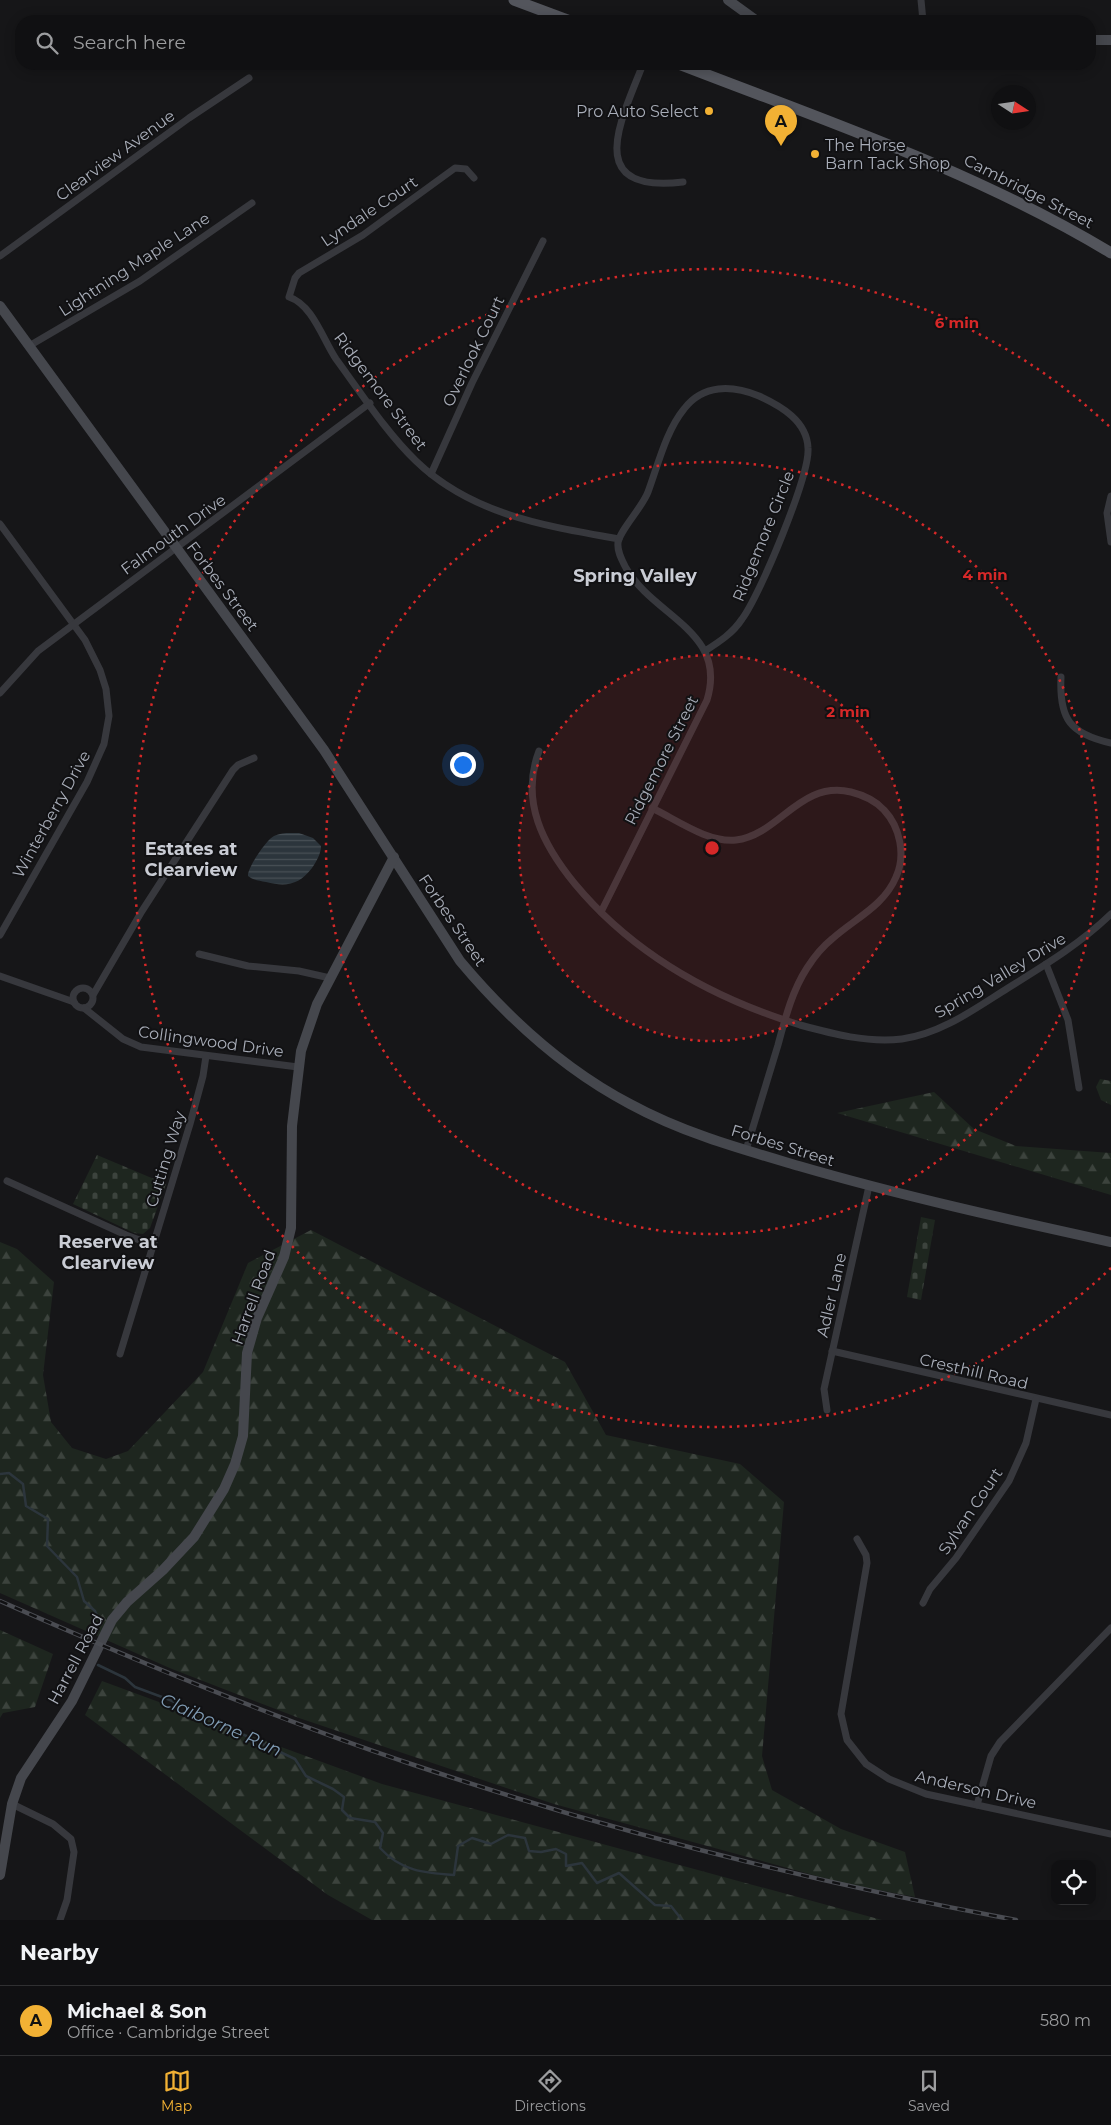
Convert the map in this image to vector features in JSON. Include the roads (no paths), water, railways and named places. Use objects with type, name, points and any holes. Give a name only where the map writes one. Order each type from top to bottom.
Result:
[{"type":"main road","points":[[514,0],[554,15]]},
{"type":"main road","name":"Cambridge Street","points":[[694,70],[965,176],[1027,205],[1111,253]]},
{"type":"street","points":[[728,0],[749,15]]},
{"type":"street","points":[[921,0],[922,15]]},
{"type":"street","points":[[1096,40],[1111,40]]},
{"type":"street","points":[[641,70],[621,123],[616,146],[618,161],[626,172],[634,177],[661,183],[683,182]]},
{"type":"street","name":"Clearview Avenue","points":[[0,256],[189,118],[249,78]]},
{"type":"street","name":"Lyndale Court","points":[[289,297],[299,272],[363,235],[455,168],[466,168],[474,178]]},
{"type":"street","name":"Lightning Maple Lane","points":[[29,346],[140,281],[252,203]]},
{"type":"street","name":"Overlook Court","points":[[431,474],[472,383],[543,241]]},
{"type":"street","name":"Ridgemore Street","points":[[289,297],[297,300],[312,317],[331,351],[403,448],[431,474],[467,498],[506,515],[556,528],[619,539],[620,557],[638,585],[689,630],[705,651],[711,671],[707,700],[601,912]]},
{"type":"street","name":"Forbes Street","points":[[0,306],[324,750],[460,961],[499,1004],[527,1029],[578,1070],[628,1103],[676,1127],[746,1150],[869,1186],[954,1208],[1111,1242]]},
{"type":"street","name":"Ridgemore Circle","points":[[619,539],[646,499],[679,416],[685,407],[702,394],[721,388],[743,391],[773,403],[800,424],[807,438],[808,457],[794,505],[749,609],[734,629],[705,651]]},
{"type":"street","name":"Falmouth Drive","points":[[0,693],[25,663],[74,624],[177,549],[370,403]]},
{"type":"street","points":[[1111,496],[1107,513],[1111,542]]},
{"type":"street","name":"Winterberry Drive","points":[[0,524],[74,624],[94,656],[102,676],[109,703],[108,730],[87,782],[0,935]]},
{"type":"street","points":[[1062,677],[1061,702],[1068,722],[1082,734],[1111,743]]},
{"type":"street","name":"Spring Valley Drive","points":[[539,750],[531,783],[534,811],[538,824],[546,842],[564,870],[601,912],[637,945],[679,974],[726,998],[785,1020],[828,1033],[864,1039],[892,1040],[915,1037],[943,1026],[1078,944],[1111,914]]},
{"type":"street","points":[[98,1020],[92,1004],[93,995],[99,983],[152,895],[233,770],[238,765],[254,758]]},
{"type":"street","points":[[652,808],[706,835],[725,840],[735,840],[752,835],[800,802],[824,791],[835,790],[858,794],[875,803],[892,820],[900,841],[901,854],[897,876],[892,886],[874,907],[832,938],[816,955],[800,980],[785,1020],[746,1150]]},
{"type":"street","name":"Harrell Road","points":[[0,1876],[12,1804],[21,1778],[72,1701],[112,1620],[127,1602],[163,1570],[194,1538],[224,1489],[240,1451],[245,1420],[247,1353],[258,1318],[284,1257],[291,1228],[292,1126],[298,1067],[308,1026],[330,978],[394,857]]},
{"type":"street","points":[[199,954],[248,966],[299,971],[330,978]]},
{"type":"street","points":[[1046,964],[1068,1020],[1080,1088]]},
{"type":"street","points":[[0,976],[74,1002],[79,1007],[84,1008],[92,1004]]},
{"type":"street","points":[[58,997],[75,993],[80,989],[86,989],[99,983]]},
{"type":"street","points":[[86,989],[93,995]]},
{"type":"street","points":[[74,1002],[75,993]]},
{"type":"street","name":"Collingwood Drive","points":[[84,1008],[133,1045],[298,1067]]},
{"type":"street","name":"Cutting Way","points":[[120,1354],[200,1089],[206,1056]]},
{"type":"street","points":[[7,1181],[126,1235],[154,1245]]},
{"type":"street","name":"Adler Lane","points":[[826,1410],[824,1389],[869,1186]]},
{"type":"street","name":"Cresthill Road","points":[[832,1351],[1111,1415]]},
{"type":"street","name":"Sylvan Court","points":[[923,1603],[930,1590],[956,1558],[1009,1481],[1026,1443],[1036,1399]]},
{"type":"street","name":"Anderson Drive","points":[[858,1539],[866,1555],[867,1562],[842,1697],[841,1721],[846,1740],[866,1764],[889,1779],[926,1794],[1111,1834]]},
{"type":"street","points":[[977,1805],[991,1756],[1000,1742],[1111,1628]]},
{"type":"street","points":[[12,1804],[53,1824],[71,1839],[73,1845],[72,1862],[67,1900],[60,1920]]},
{"type":"waterway","name":"Claiborne Run","points":[[0,1474],[9,1473],[23,1484],[26,1506],[48,1519],[47,1546],[77,1577],[84,1601],[95,1611],[101,1624]]},
{"type":"waterway","name":"Claiborne Run","points":[[98,1665],[125,1678],[135,1687],[170,1700],[295,1759],[306,1776],[333,1789],[344,1797],[342,1810],[350,1818],[375,1822],[383,1833],[380,1848],[396,1862],[405,1866],[423,1872],[454,1875],[458,1846],[472,1838],[491,1844],[508,1835],[525,1838],[529,1851],[541,1852],[556,1849],[566,1854],[566,1866],[582,1863],[597,1883],[619,1873],[655,1905],[671,1906],[682,1920]]},
{"type":"railway","points":[[0,1601],[154,1667],[257,1708],[361,1747],[488,1789],[637,1833],[787,1872],[1016,1920]]},
{"type":"place","name":"Pro Auto Select","points":[[709,111]]},
{"type":"place","name":"Michael & Son","points":[[781,146]]},
{"type":"place","name":"The Horse Barn Tack Shop","points":[[815,154]]},
{"type":"district","name":"Spring Valley","points":[[635,576]]},
{"type":"district","name":"Estates at Clearview","points":[[191,860]]},
{"type":"district","name":"Reserve at Clearview","points":[[108,1252]]}]
